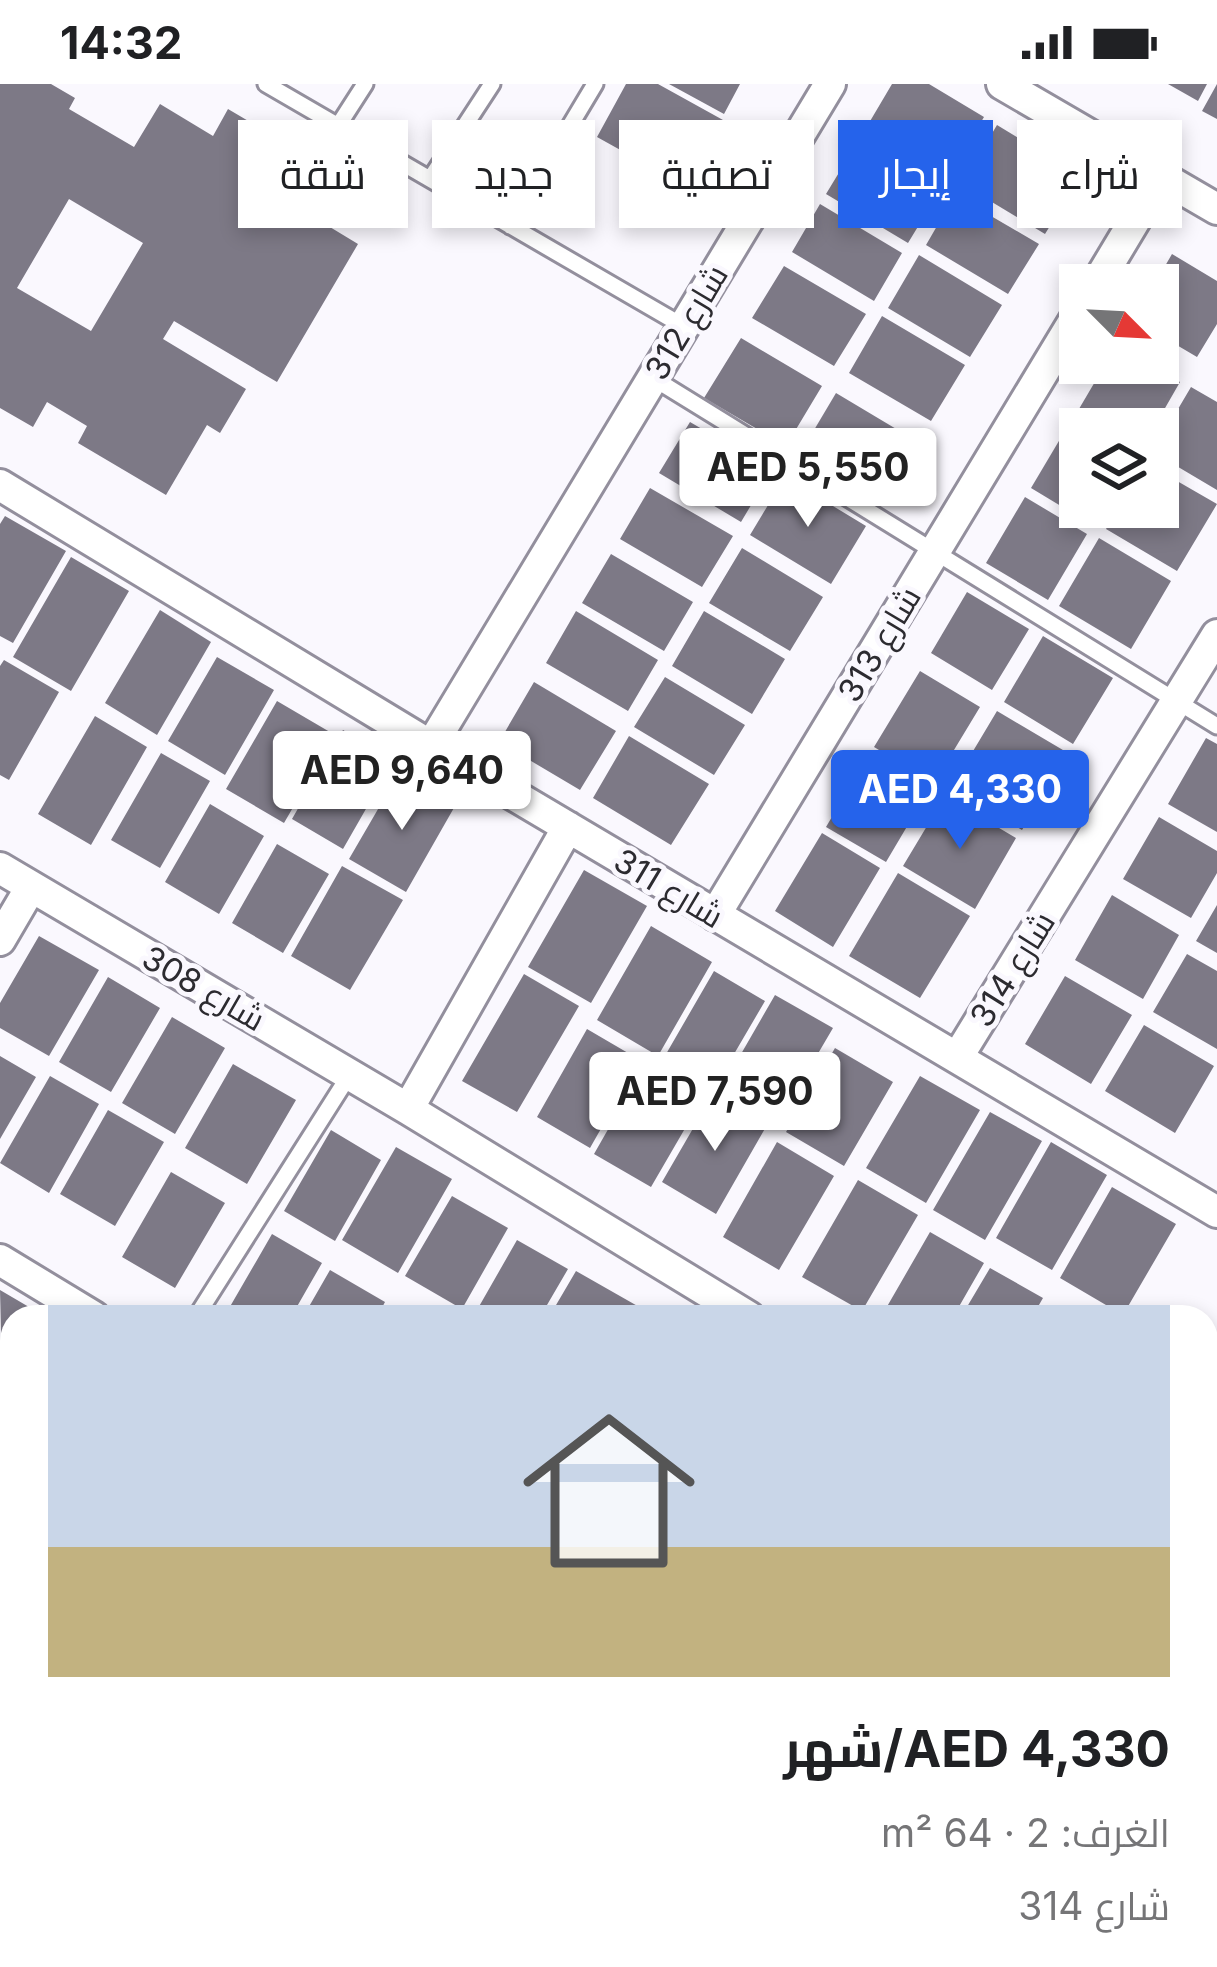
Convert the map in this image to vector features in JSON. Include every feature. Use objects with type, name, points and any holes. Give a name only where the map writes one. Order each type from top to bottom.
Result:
[{"type":"street","name":"شارع 312","points":[[431,746],[830,84]]},
{"type":"street","points":[[1002,84],[1065,120]]},
{"type":"street","points":[[1182,188],[1217,209]]},
{"type":"street","points":[[1109,264],[1131,228]]},
{"type":"street","name":"شارع 313","points":[[715,915],[1059,346]]},
{"type":"street","name":"شارع 311","points":[[0,485],[957,1058],[1213,1200]]},
{"type":"street","name":"شارع 314","points":[[957,1058],[1217,635]]},
{"type":"street","points":[[408,1108],[568,827]]},
{"type":"street","name":"شارع 308","points":[[0,868],[408,1108],[728,1305]]},
{"type":"street","points":[[0,940],[31,887]]},
{"type":"street","points":[[0,1260],[74,1305]]},
{"type":"lane","points":[[266,84],[328,120]]},
{"type":"lane","points":[[342,120],[365,84]]},
{"type":"lane","points":[[408,166],[430,179],[492,84]]},
{"type":"lane","points":[[573,120],[595,84]]},
{"type":"lane","points":[[513,228],[683,326]]},
{"type":"lane","points":[[652,378],[1217,726]]},
{"type":"lane","points":[[204,1305],[350,1074]]},
{"type":"building","points":[[0,84],[51,84],[75,98],[69,109],[134,147],[160,104],[213,136],[228,109],[247,120],[238,120],[238,228],[332,228],[358,244],[277,382],[174,321],[163,339],[246,389],[220,433],[207,425],[166,495],[78,443],[87,426],[47,402],[33,427],[0,408]],"holes":[[[69,199],[143,243],[91,331],[17,288]]]},
{"type":"building","points":[[626,84],[658,84],[723,120],[619,120],[619,149],[597,137]]},
{"type":"building","points":[[669,84],[740,84],[724,114]]},
{"type":"building","points":[[892,84],[929,84],[984,117],[982,120],[871,120]]},
{"type":"building","points":[[1168,84],[1207,84],[1198,101]]},
{"type":"building","points":[[1217,84],[1217,119],[1202,111]]},
{"type":"building","points":[[997,125],[1017,137],[1017,217],[993,203],[993,132]]},
{"type":"building","points":[[838,174],[838,201],[826,194]]},
{"type":"building","points":[[820,204],[838,215],[838,228],[860,228],[902,253],[874,301],[792,252],[806,228],[814,228]]},
{"type":"building","points":[[993,217],[1039,244],[1008,294],[926,245],[936,228],[993,228]]},
{"type":"building","points":[[883,228],[917,228],[908,243]]},
{"type":"building","points":[[1172,254],[1217,281],[1217,324],[1197,357],[1179,346],[1179,264],[1166,264]]},
{"type":"building","points":[[919,255],[1002,305],[970,357],[888,308]]},
{"type":"building","points":[[784,266],[866,314],[834,366],[752,318]]},
{"type":"building","points":[[882,316],[965,365],[931,421],[849,373]]},
{"type":"building","points":[[741,338],[822,386],[786,446],[704,398]]},
{"type":"building","points":[[1094,384],[1179,384],[1165,408],[1080,408]]},
{"type":"building","points":[[1191,387],[1217,402],[1217,490],[1179,467],[1179,408]]},
{"type":"building","points":[[836,393],[918,442],[879,505],[798,457]]},
{"type":"building","points":[[690,422],[772,470],[741,522],[659,473]]},
{"type":"building","points":[[1059,441],[1059,505],[1031,488]]},
{"type":"building","points":[[785,477],[866,526],[831,584],[750,535]]},
{"type":"building","points":[[1179,482],[1217,504],[1177,571],[1106,529],[1179,528]]},
{"type":"building","points":[[650,488],[733,536],[702,587],[620,539]]},
{"type":"building","points":[[1025,497],[1059,517],[1059,528],[1077,528],[1087,534],[1048,600],[986,563]]},
{"type":"building","points":[[5,516],[66,551],[13,643],[0,636],[0,524]]},
{"type":"building","points":[[1099,538],[1171,581],[1131,649],[1059,606]]},
{"type":"building","points":[[742,548],[823,597],[790,651],[709,603]]},
{"type":"building","points":[[611,554],[693,602],[664,651],[582,603]]},
{"type":"building","points":[[71,557],[129,591],[71,691],[13,657]]},
{"type":"building","points":[[967,592],[1029,629],[992,690],[931,653]]},
{"type":"building","points":[[160,610],[211,642],[157,735],[105,703]]},
{"type":"building","points":[[576,611],[658,660],[628,711],[546,663]]},
{"type":"building","points":[[704,611],[785,659],[752,714],[672,666]]},
{"type":"building","points":[[1043,636],[1113,678],[1073,744],[1004,702]]},
{"type":"building","points":[[217,657],[274,690],[225,775],[168,741]]},
{"type":"building","points":[[4,660],[59,692],[9,780],[0,775],[0,666]]},
{"type":"building","points":[[920,671],[980,707],[934,783],[874,747]]},
{"type":"building","points":[[665,677],[745,725],[714,775],[634,727]]},
{"type":"building","points":[[534,682],[616,731],[580,790],[499,742]]},
{"type":"building","points":[[277,701],[335,735],[284,823],[226,789]]},
{"type":"building","points":[[997,711],[1068,753],[1022,830],[951,788]]},
{"type":"building","points":[[95,716],[147,747],[91,845],[38,814]]},
{"type":"building","points":[[343,730],[394,760],[343,849],[292,819]]},
{"type":"building","points":[[629,736],[709,784],[671,845],[593,798]]},
{"type":"building","points":[[1206,738],[1217,744],[1217,832],[1168,804]]},
{"type":"building","points":[[161,753],[210,781],[160,868],[111,840]]},
{"type":"building","points":[[868,756],[928,791],[886,862],[826,827]]},
{"type":"building","points":[[399,773],[455,806],[406,892],[349,859]]},
{"type":"building","points":[[945,796],[1016,838],[975,909],[903,866]]},
{"type":"building","points":[[210,804],[264,836],[219,914],[165,882]]},
{"type":"building","points":[[1159,817],[1217,851],[1217,873],[1191,918],[1123,879]]},
{"type":"building","points":[[822,833],[880,868],[833,947],[775,911]]},
{"type":"building","points":[[277,844],[329,874],[283,953],[232,923]]},
{"type":"building","points":[[342,866],[403,900],[350,990],[291,956]]},
{"type":"building","points":[[584,870],[647,906],[591,1003],[528,967]]},
{"type":"building","points":[[898,873],[970,916],[920,998],[849,956]]},
{"type":"building","points":[[1112,895],[1179,935],[1143,999],[1075,960]]},
{"type":"building","points":[[1217,905],[1217,953],[1196,941]]},
{"type":"building","points":[[651,926],[712,962],[658,1056],[597,1020]]},
{"type":"building","points":[[39,936],[99,970],[49,1056],[0,1028],[0,1003]]},
{"type":"building","points":[[1187,954],[1217,971],[1217,1049],[1153,1012]]},
{"type":"building","points":[[714,971],[765,1001],[713,1090],[662,1061]]},
{"type":"building","points":[[524,974],[579,1006],[517,1112],[462,1081]]},
{"type":"building","points":[[1065,976],[1132,1015],[1091,1084],[1025,1044]]},
{"type":"building","points":[[108,977],[160,1008],[111,1092],[59,1062]]},
{"type":"building","points":[[775,995],[833,1028],[779,1120],[722,1087]]},
{"type":"building","points":[[172,1017],[225,1048],[175,1134],[122,1103]]},
{"type":"building","points":[[1144,1025],[1214,1066],[1175,1133],[1105,1091]]},
{"type":"building","points":[[587,1029],[640,1060],[590,1148],[537,1117]]},
{"type":"building","points":[[835,1048],[893,1082],[844,1166],[786,1132]]},
{"type":"building","points":[[0,1056],[36,1077],[0,1139]]},
{"type":"building","points":[[647,1061],[705,1094],[651,1187],[594,1154]]},
{"type":"building","points":[[233,1064],[296,1100],[247,1184],[185,1148]]},
{"type":"building","points":[[50,1076],[99,1104],[49,1193],[0,1163]]},
{"type":"building","points":[[920,1076],[980,1110],[926,1203],[866,1168]]},
{"type":"building","points":[[713,1094],[767,1125],[716,1214],[662,1182]]},
{"type":"building","points":[[108,1110],[164,1142],[115,1226],[60,1194]]},
{"type":"building","points":[[990,1112],[1042,1141],[985,1240],[933,1210]]},
{"type":"building","points":[[331,1130],[381,1160],[335,1241],[284,1211]]},
{"type":"building","points":[[777,1142],[834,1176],[779,1270],[723,1237]]},
{"type":"building","points":[[1051,1142],[1107,1175],[1052,1270],[996,1238]]},
{"type":"building","points":[[396,1147],[452,1179],[398,1273],[342,1240]]},
{"type":"building","points":[[171,1172],[225,1203],[175,1288],[122,1257]]},
{"type":"building","points":[[858,1180],[918,1215],[866,1305],[851,1305],[802,1277]]},
{"type":"building","points":[[1112,1187],[1176,1224],[1129,1305],[1106,1305],[1060,1278]]},
{"type":"building","points":[[452,1196],[508,1228],[464,1305],[455,1305],[405,1276]]},
{"type":"building","points":[[930,1232],[984,1263],[960,1305],[888,1305]]},
{"type":"building","points":[[272,1234],[322,1263],[298,1305],[231,1305]]},
{"type":"building","points":[[517,1240],[568,1269],[547,1305],[480,1305]]},
{"type":"building","points":[[990,1268],[1043,1298],[1039,1305],[968,1305]]},
{"type":"building","points":[[330,1270],[385,1302],[383,1305],[310,1305]]},
{"type":"building","points":[[576,1271],[636,1305],[556,1305]]},
{"type":"building","points":[[0,1290],[26,1305],[0,1305]]}]
